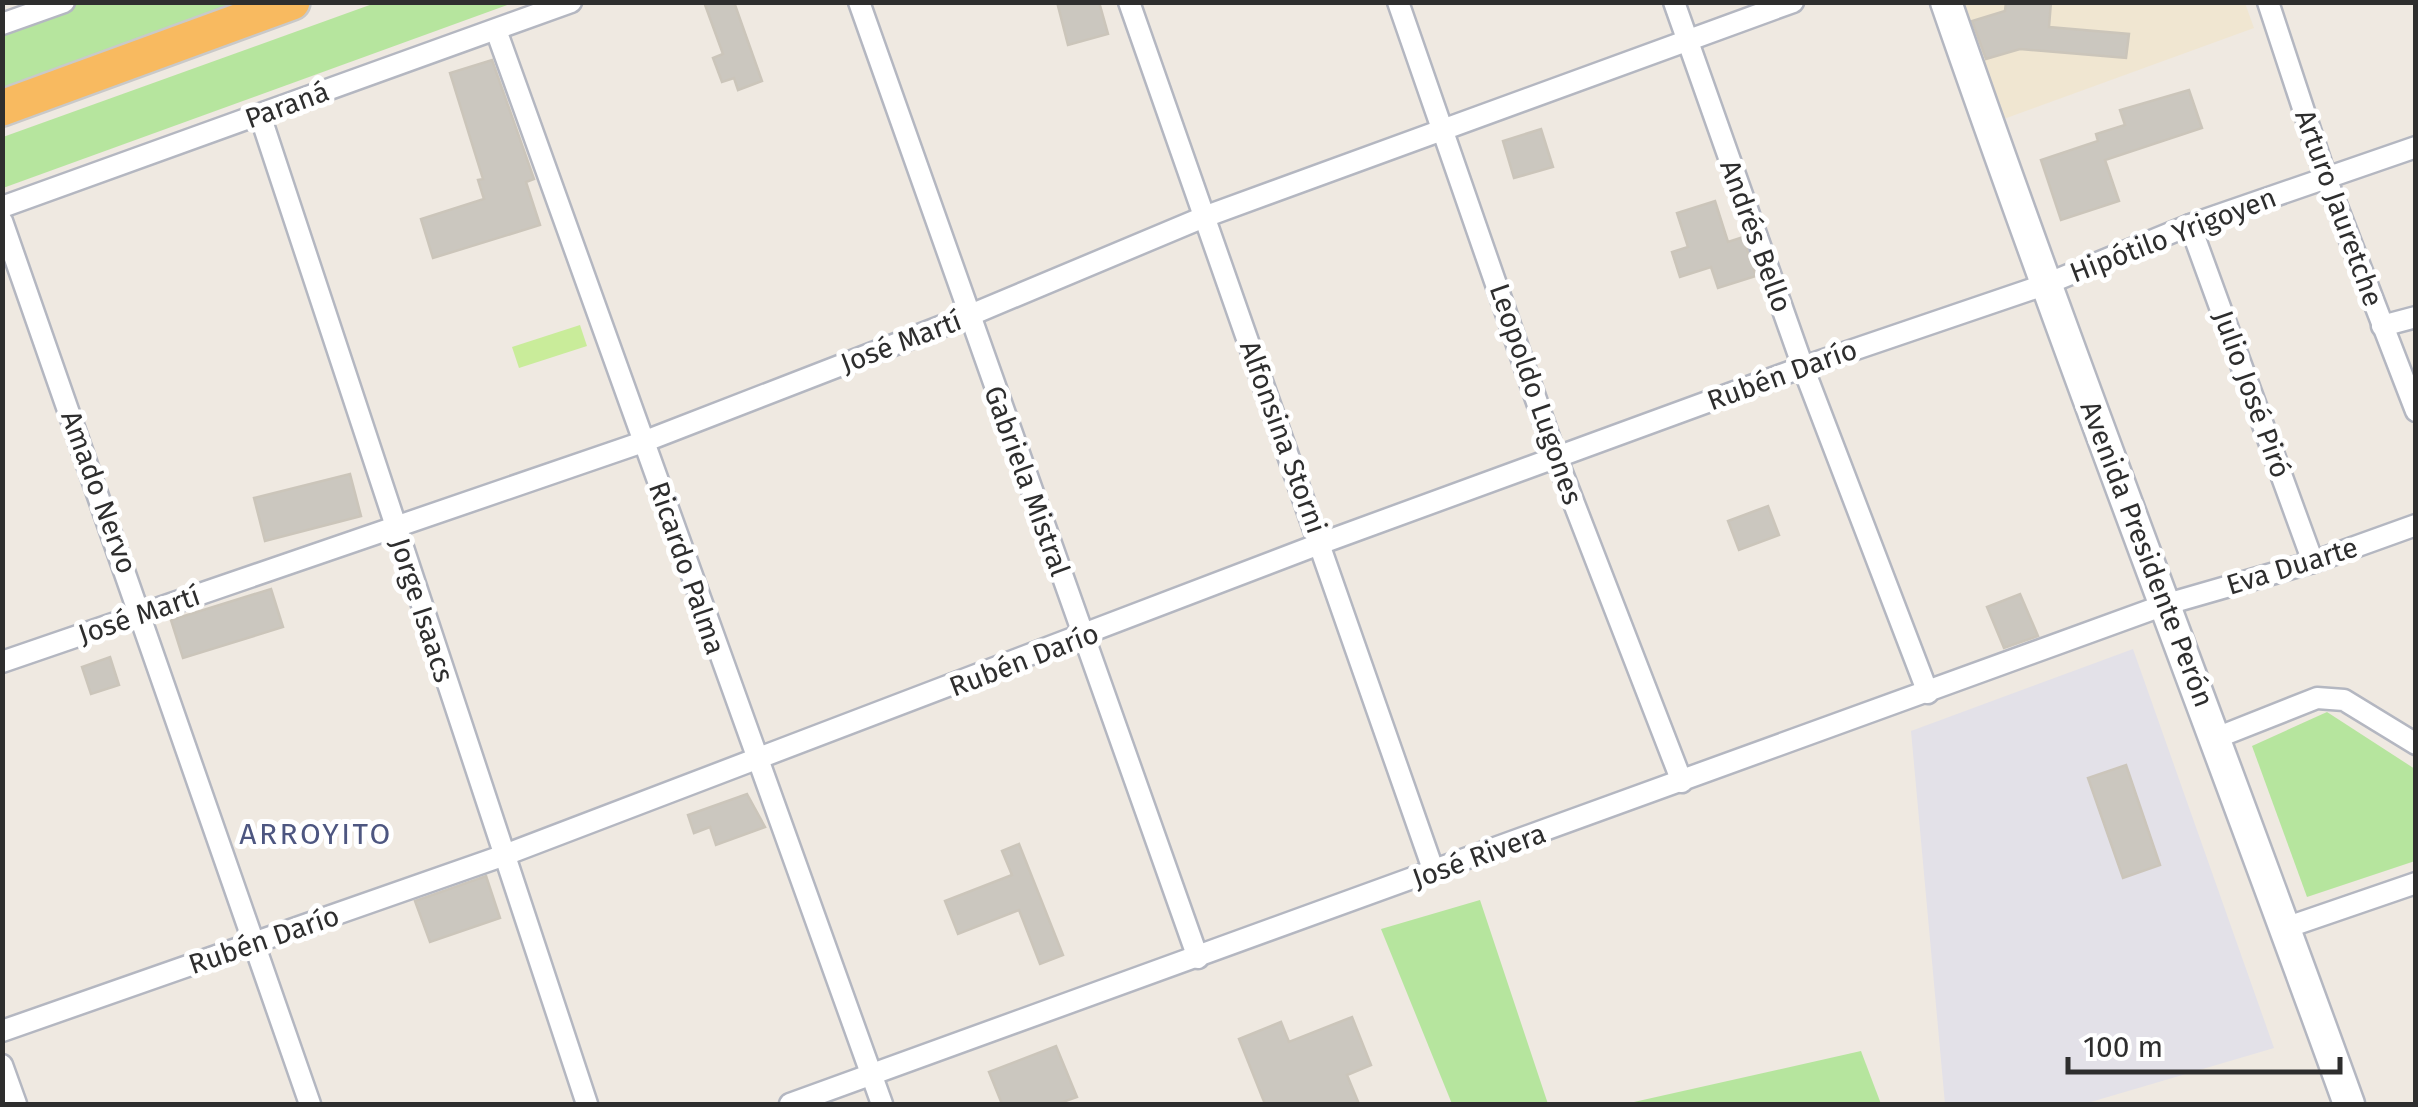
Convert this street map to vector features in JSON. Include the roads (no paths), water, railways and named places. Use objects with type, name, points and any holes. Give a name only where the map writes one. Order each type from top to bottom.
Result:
[{"type":"highway","points":[[2,108],[292,2]]},
{"type":"main road","name":"Avenida Presidente Perón","points":[[1946,2],[2044,285],[2168,604],[2348,1104]]},
{"type":"street","points":[[2,24],[64,2]]},
{"type":"street","name":"Paraná","points":[[2,207],[571,2]]},
{"type":"street","name":"Gabriela Mistral","points":[[859,2],[1198,958]]},
{"type":"street","name":"Alfonsina Storni","points":[[1128,2],[1322,543],[1434,872]]},
{"type":"street","name":"Leopoldo Lugones","points":[[1398,2],[1446,128],[1556,457],[1682,782]]},
{"type":"street","name":"Andrés Bello","points":[[1674,2],[1803,367],[1928,693]]},
{"type":"street","name":"José Martí","points":[[2,662],[643,442],[968,316],[1204,217],[1793,2]]},
{"type":"street","name":"Arturo Jauretche","points":[[2268,2],[2326,178],[2416,411]]},
{"type":"street","name":"Ricardo Palma","points":[[496,30],[755,762],[882,1104]]},
{"type":"street","name":"Jorge Isaacs","points":[[260,115],[502,856],[588,1104]]},
{"type":"street","name":"Hipótilo Yrigoyen","points":[[2044,285],[2190,225],[2416,147]]},
{"type":"street","name":"Amado Nervo","points":[[2,222],[310,1104]]},
{"type":"street","name":"Julio José Piró","points":[[2190,225],[2313,562]]},
{"type":"street","name":"Rubén Darío","points":[[2,1030],[502,856],[1083,638],[1322,543],[1803,367],[2044,285]]},
{"type":"street","points":[[2382,326],[2416,316]]},
{"type":"street","name":"Eva Duarte","points":[[2168,604],[2313,562],[2416,526]]},
{"type":"street","name":"José Rivera","points":[[790,1104],[2168,604]]},
{"type":"street","points":[[2216,738],[2317,698],[2344,700],[2416,744]]},
{"type":"street","points":[[2285,928],[2416,883]]},
{"type":"street","points":[[2,1066],[16,1104]]},
{"type":"district","name":"ARROYITO","points":[[316,834]]}]
